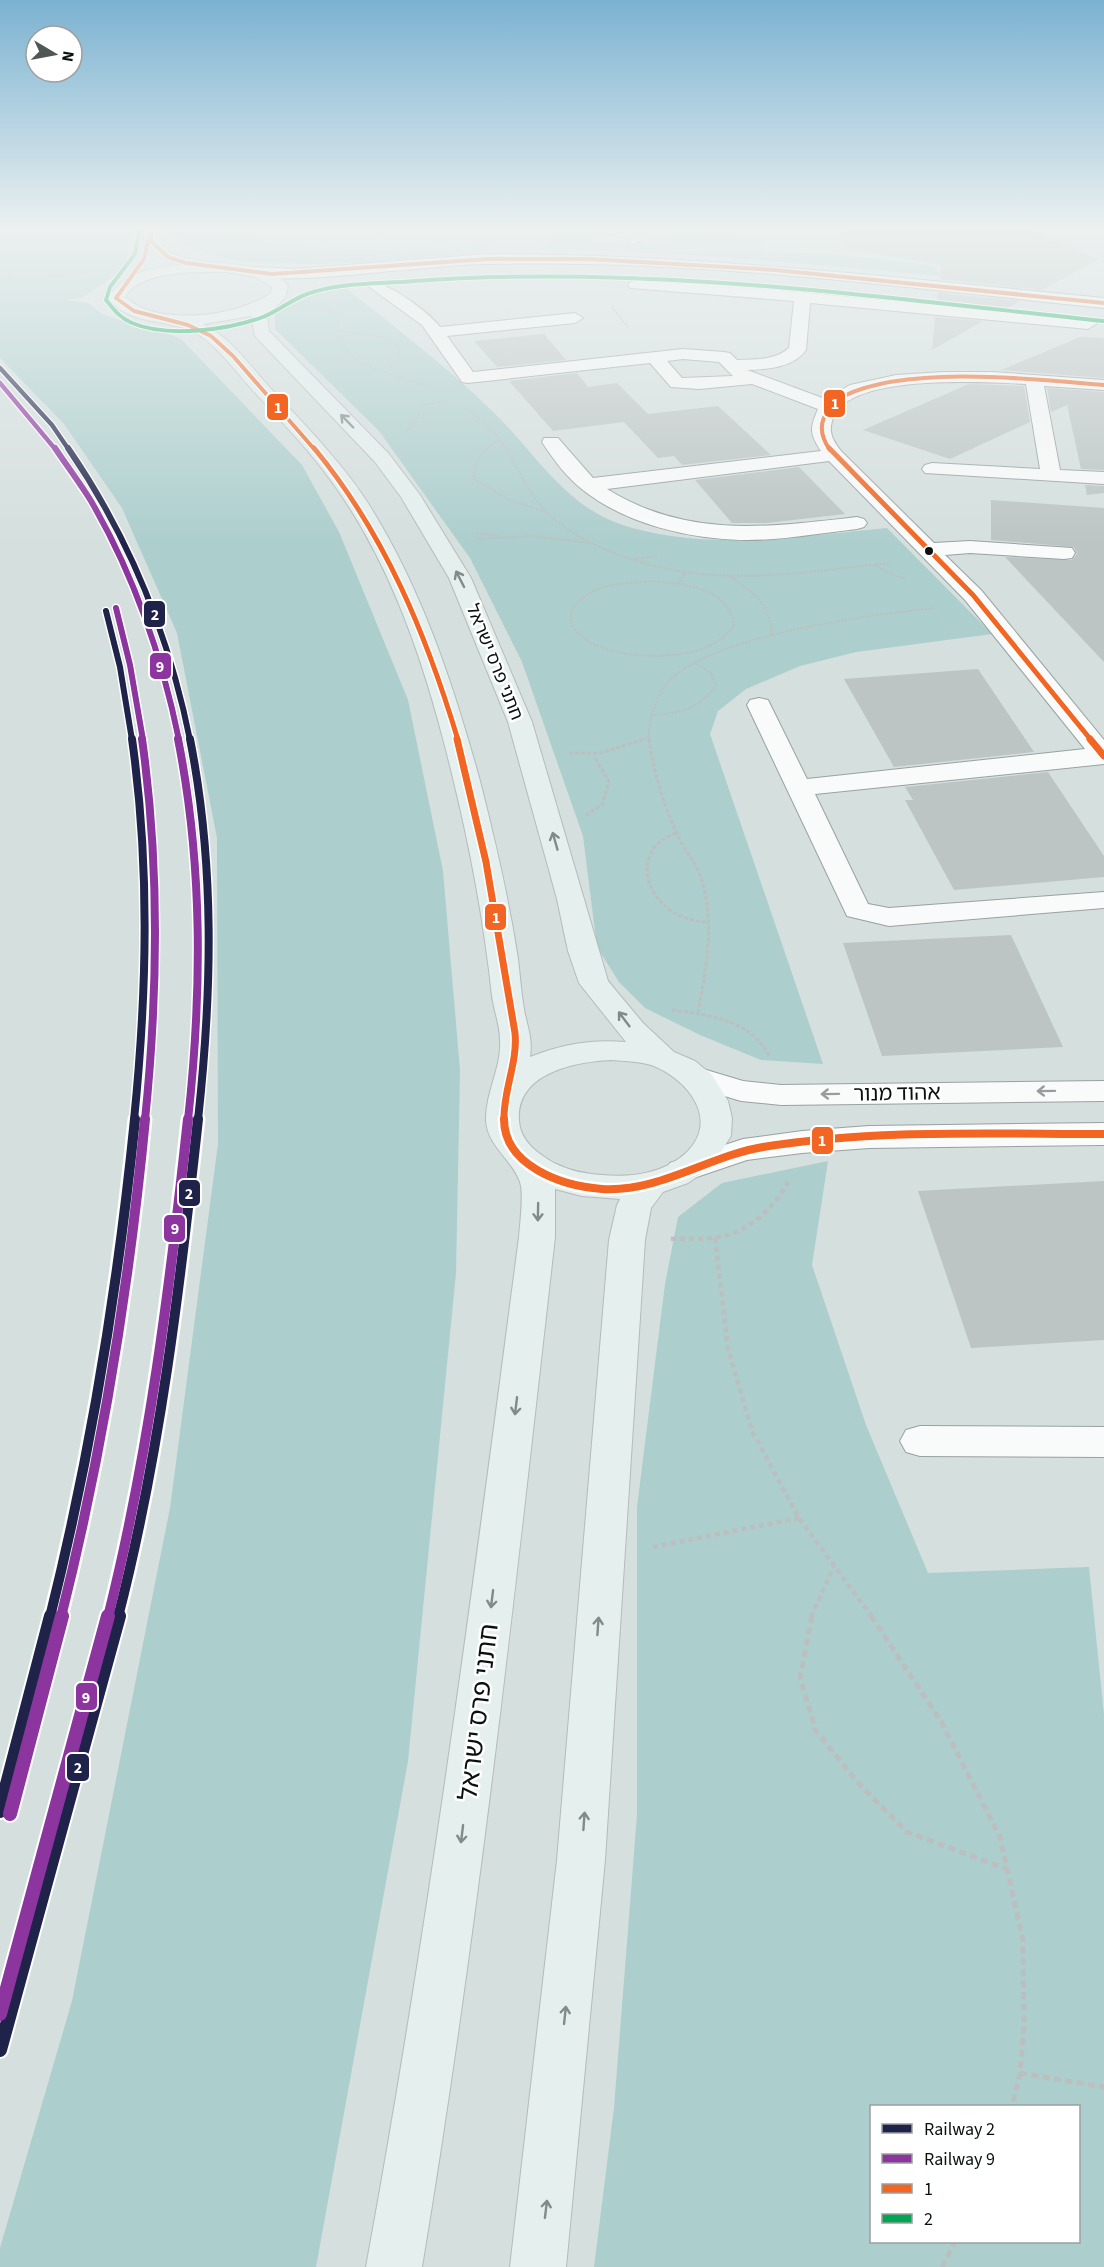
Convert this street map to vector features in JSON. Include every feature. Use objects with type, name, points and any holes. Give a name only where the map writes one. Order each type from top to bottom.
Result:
[{"type":"main road","points":[[207,333],[331,465],[356,502],[401,585],[454,729],[494,903],[509,1010],[516,1042],[502,1118],[507,1140],[522,1159],[547,1175],[580,1186],[615,1189],[666,1178]]},
{"type":"main road","name":"חתני פרס ישראל","points":[[262,333],[369,444],[410,495],[460,578],[520,722],[553,835],[583,951],[594,983],[632,1030],[666,1060]]},
{"type":"main road","points":[[506,1097],[520,1078],[543,1062],[572,1053],[603,1049],[636,1051],[666,1060],[693,1076],[709,1094],[716,1114],[714,1135],[703,1155],[666,1178],[634,1205],[627,1240],[581,1860],[538,2267]]},
{"type":"main road","name":"חתני פרס ישראל","points":[[394,2267],[409,2189],[460,1850],[537,1237],[538,1182],[522,1159]]},
{"type":"street","points":[[437,333],[468,378],[683,354],[709,354],[724,357],[741,374],[827,406]]},
{"type":"street","points":[[732,366],[774,363],[789,358],[797,350],[799,333]]},
{"type":"street","points":[[654,357],[676,383],[699,384],[753,379]]},
{"type":"street","points":[[1104,385],[954,377],[907,378],[840,395],[827,406],[821,417],[819,429],[834,455],[973,596],[1104,756]]},
{"type":"street","points":[[1034,381],[1051,475]]},
{"type":"street","points":[[551,442],[588,485],[622,507],[665,522],[704,529],[768,534],[857,523]]},
{"type":"street","points":[[588,485],[834,455]]},
{"type":"street","points":[[932,469],[1104,478]]},
{"type":"street","points":[[928,550],[970,547],[1064,553]]},
{"type":"street","points":[[759,705],[857,910],[889,917],[1104,900]]},
{"type":"street","points":[[800,788],[1104,756]]},
{"type":"street","name":"אהוד מנור","points":[[693,1076],[741,1091],[781,1095],[1104,1091]]},
{"type":"street","name":"אהוד מנור","points":[[666,1178],[744,1150],[802,1142],[869,1137],[1104,1134]]},
{"type":"street","points":[[920,1441],[1104,1442]]},
{"type":"path","points":[[355,333],[387,339],[399,347],[400,355],[388,372]]},
{"type":"path","points":[[633,333],[654,357]]},
{"type":"path","points":[[369,444],[405,432],[414,425],[422,405],[451,399]]},
{"type":"path","points":[[499,440],[477,457],[472,467],[473,478],[489,491],[512,503],[548,513]]},
{"type":"path","points":[[445,553],[454,546],[474,540],[508,536],[552,536],[592,544]]},
{"type":"path","points":[[678,584],[686,572]]},
{"type":"path","points":[[730,576],[764,603],[773,620],[772,635]]},
{"type":"path","points":[[651,581],[702,590],[722,600],[732,611],[734,626],[724,638],[705,648],[669,654],[625,653],[600,646],[581,636],[571,623],[570,614],[578,601],[594,591],[616,585],[651,581]]},
{"type":"path","points":[[705,648],[719,653]]},
{"type":"path","points":[[654,715],[681,713],[697,706],[711,695],[716,685],[711,673],[694,663]]},
{"type":"path","points":[[528,748],[594,756],[649,737]]},
{"type":"path","points":[[553,835],[602,805],[609,782],[594,756]]},
{"type":"path","points":[[676,833],[658,841],[648,857],[648,882],[663,903],[680,917],[708,923]]},
{"type":"path","points":[[620,1014],[662,1010],[698,1013],[741,1026],[767,1047],[781,1095]]},
{"type":"path","points":[[627,1240],[715,1238],[741,1229],[768,1213],[787,1186],[802,1142]]},
{"type":"path","points":[[715,1238],[728,1348],[752,1431],[799,1518],[834,1565],[942,1723],[1000,1838],[1023,1941],[1024,2025],[1020,2073],[1012,2105]]},
{"type":"path","points":[[603,1557],[799,1518]]},
{"type":"path","points":[[834,1565],[809,1623],[800,1678],[816,1731],[860,1785],[907,1832],[1008,1869]]},
{"type":"path","points":[[1020,2073],[1104,2087]]},
{"type":"path","points":[[942,2267],[954,2243]]},
{"type":"shaded area","points":[[0,333],[165,333],[181,339],[302,465],[339,532],[408,700],[443,871],[460,1070],[456,1273],[408,1761],[316,2267],[0,2267],[0,2248],[72,2001],[170,1508],[218,1144],[217,838],[177,633],[122,508],[64,424],[0,358]]},
{"type":"shaded area","points":[[279,333],[402,333],[472,392],[505,424],[563,488],[597,514],[617,523],[683,538],[717,540],[786,538],[887,528],[992,634],[856,652],[800,666],[746,689],[718,711],[710,734],[823,1064],[761,1060],[700,1035],[645,1008],[619,982],[597,947],[583,836],[522,662],[470,558],[379,431]]},
{"type":"shaded area","points":[[828,1161],[812,1265],[866,1425],[928,1573],[1089,1567],[1104,1715],[1104,2267],[594,2267],[614,2108],[637,1815],[637,1507],[665,1284],[678,1217],[722,1183]]},
{"type":"building","points":[[934,333],[962,333],[932,350]]},
{"type":"building","points":[[544,334],[566,360],[497,367],[474,341]]},
{"type":"building","points":[[1080,337],[1104,338],[1104,378],[1001,370]]},
{"type":"building","points":[[577,373],[588,387],[617,383],[648,414],[718,406],[771,455],[682,465],[674,456],[658,458],[624,422],[553,431],[509,381]]},
{"type":"building","points":[[969,384],[1024,386],[1030,422],[950,459],[863,430]]},
{"type":"building","points":[[1047,388],[1104,392],[1104,470],[1081,469],[1067,405],[1051,412]]},
{"type":"building","points":[[799,467],[845,514],[767,523],[732,523],[695,480]]},
{"type":"building","points":[[1085,485],[1104,486],[1104,493],[1087,495]]},
{"type":"building","points":[[991,500],[1104,508],[1104,662],[1005,557],[1072,560],[1077,554],[1074,547],[991,540]]},
{"type":"building","points":[[978,669],[1034,752],[894,767],[844,679]]},
{"type":"building","points":[[1048,772],[1104,856],[1104,877],[954,890],[905,800],[913,800],[905,787]]},
{"type":"building","points":[[1011,935],[1063,1047],[882,1056],[843,943]]},
{"type":"building","points":[[1104,1181],[1104,1340],[971,1348],[918,1191]]},
{"type":"rail line","name":"2","points":[[0,368],[52,425],[96,488],[132,557],[160,628],[182,703],[198,779],[207,856],[210,933],[207,1017],[196,1143],[165,1381],[147,1495],[107,1661],[0,2050]]},
{"type":"rail line","name":"9","points":[[0,383],[49,439],[91,501],[125,567],[152,637],[173,709],[187,783],[196,858],[199,932],[194,1057],[181,1181],[151,1407],[130,1525],[107,1621],[0,2014]]},
{"type":"rail line","name":"9","points":[[10,1814],[70,1583],[100,1443],[125,1288],[150,1076],[156,958],[153,840],[138,708],[116,608]]},
{"type":"rail line","name":"2","points":[[0,1811],[59,1581],[90,1442],[114,1287],[139,1077],[145,960],[143,842],[128,710],[106,611]]},
{"type":"transit line","name":"1","points":[[207,333],[233,356],[311,445],[364,515],[401,584],[424,636],[460,747],[486,862],[516,1041],[505,1097],[504,1125],[507,1138],[524,1160],[561,1181],[575,1185],[617,1189],[655,1182],[734,1153],[807,1142],[892,1135],[1104,1134]]},
{"type":"transit line","name":"1","points":[[1104,385],[999,378],[954,377],[909,380],[871,386],[841,397],[825,414],[821,426],[822,436],[834,455],[973,595],[1104,756]]}]
